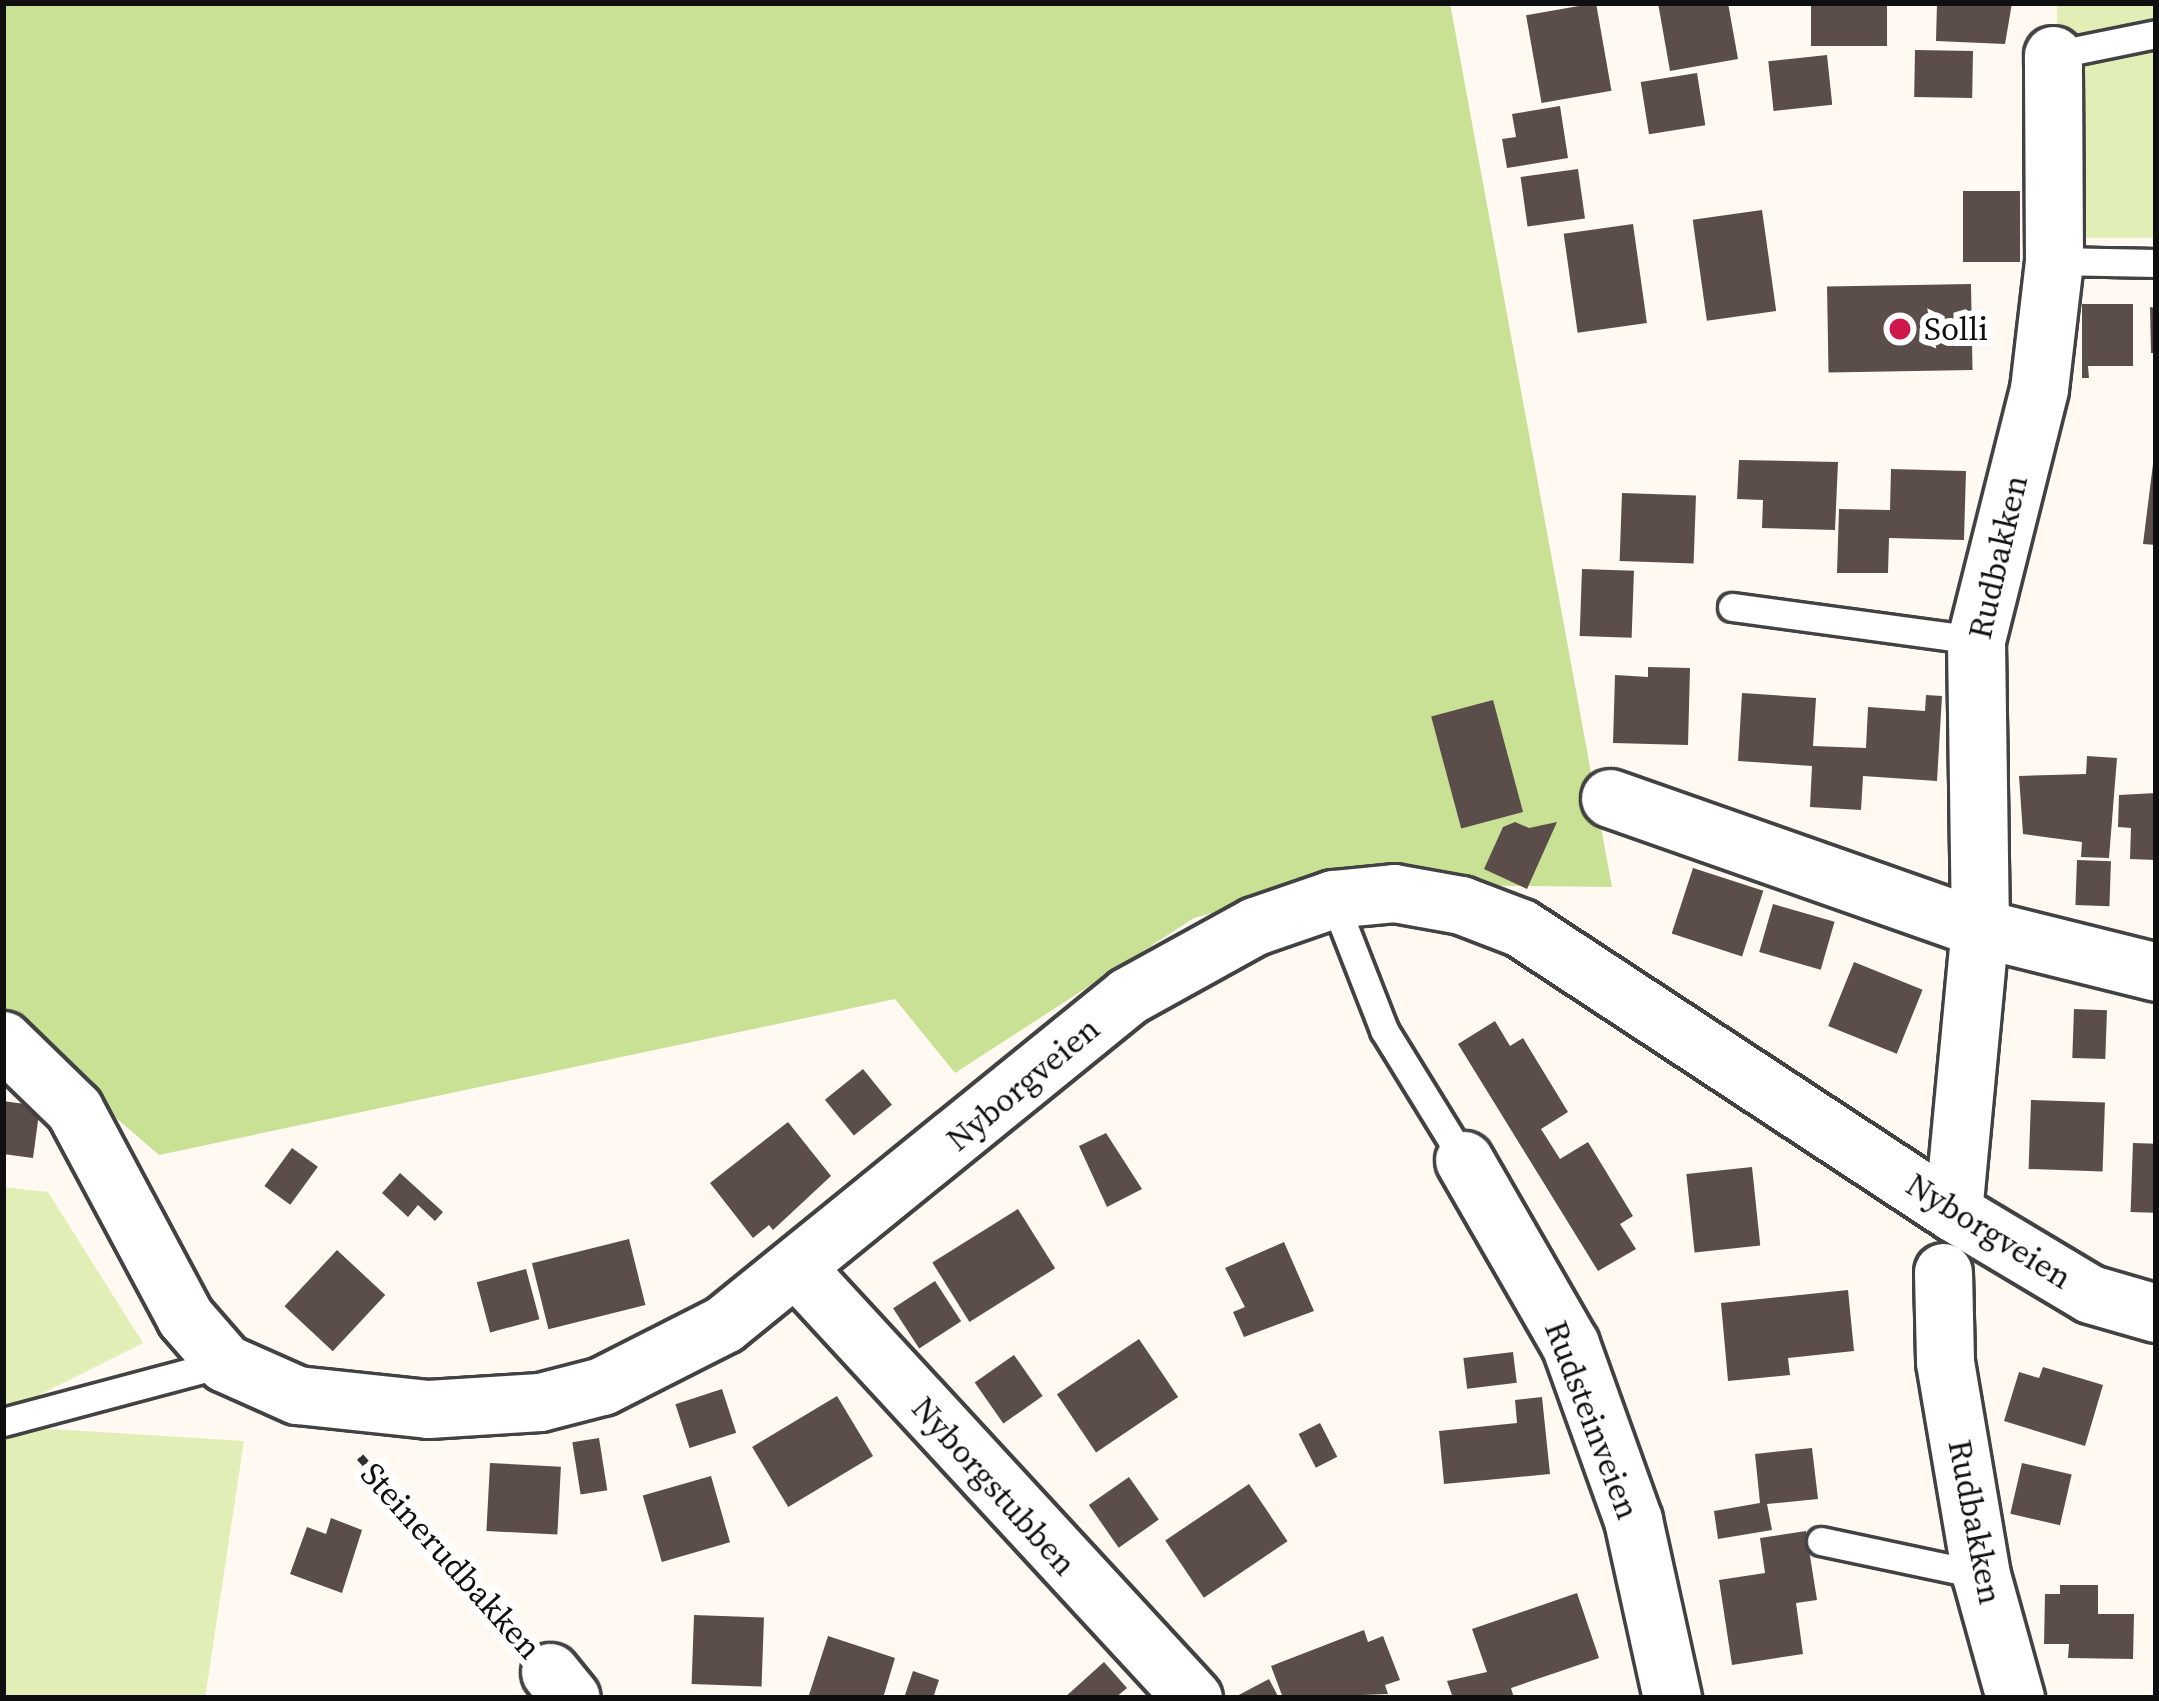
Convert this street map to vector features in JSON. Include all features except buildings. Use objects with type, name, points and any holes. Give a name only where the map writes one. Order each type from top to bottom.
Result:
[{"type":"street","name":"Rudbakken","points":[[1953,1212],[1980,928],[1976,640],[2039,389],[2054,261],[2053,55]]},
{"type":"street","points":[[1610,798],[1980,928],[2156,972]]},
{"type":"street","name":"Nyborgveien","points":[[3,1040],[74,1109],[185,1317],[225,1363],[297,1395],[428,1408],[540,1402],[649,1364],[799,1271],[1128,996],[1255,926],[1333,899],[1394,893],[1461,904],[1521,928],[1953,1212],[2090,1294],[2156,1313]]},
{"type":"street","name":"Rudsteinveien","points":[[1464,1160],[1570,1344],[1633,1520],[1672,1698]]},
{"type":"street","name":"Nyborgstubben","points":[[799,1271],[1193,1698]]},
{"type":"street","name":"Rudbakken","points":[[1943,1272],[1945,1362],[1981,1575],[2015,1698]]},
{"type":"lane","name":"Rudbakken","points":[[2053,55],[2156,34]]},
{"type":"lane","points":[[2054,261],[2156,263]]},
{"type":"lane","points":[[1732,607],[1976,640]]},
{"type":"lane","points":[[1333,899],[1384,1030],[1464,1160]]},
{"type":"lane","points":[[3,1422],[225,1363]]},
{"type":"lane","points":[[1821,1541],[1981,1575]]},
{"type":"path","name":"Steinerudbakken","points":[[345,1448],[365,1460],[561,1685]]},
{"type":"green space","points":[[3,3],[1450,3],[1612,887],[1322,884],[1194,918],[955,1073],[895,999],[159,1155],[3,1020]]},
{"type":"green space","points":[[2057,3],[2156,3],[2156,238],[2057,238]]},
{"type":"green space","points":[[3,1187],[48,1192],[143,1343],[3,1413]]},
{"type":"green space","points":[[3,1426],[244,1441],[205,1698],[3,1698]]},
{"type":"place","name":"Solli","points":[[1900,329]]}]
